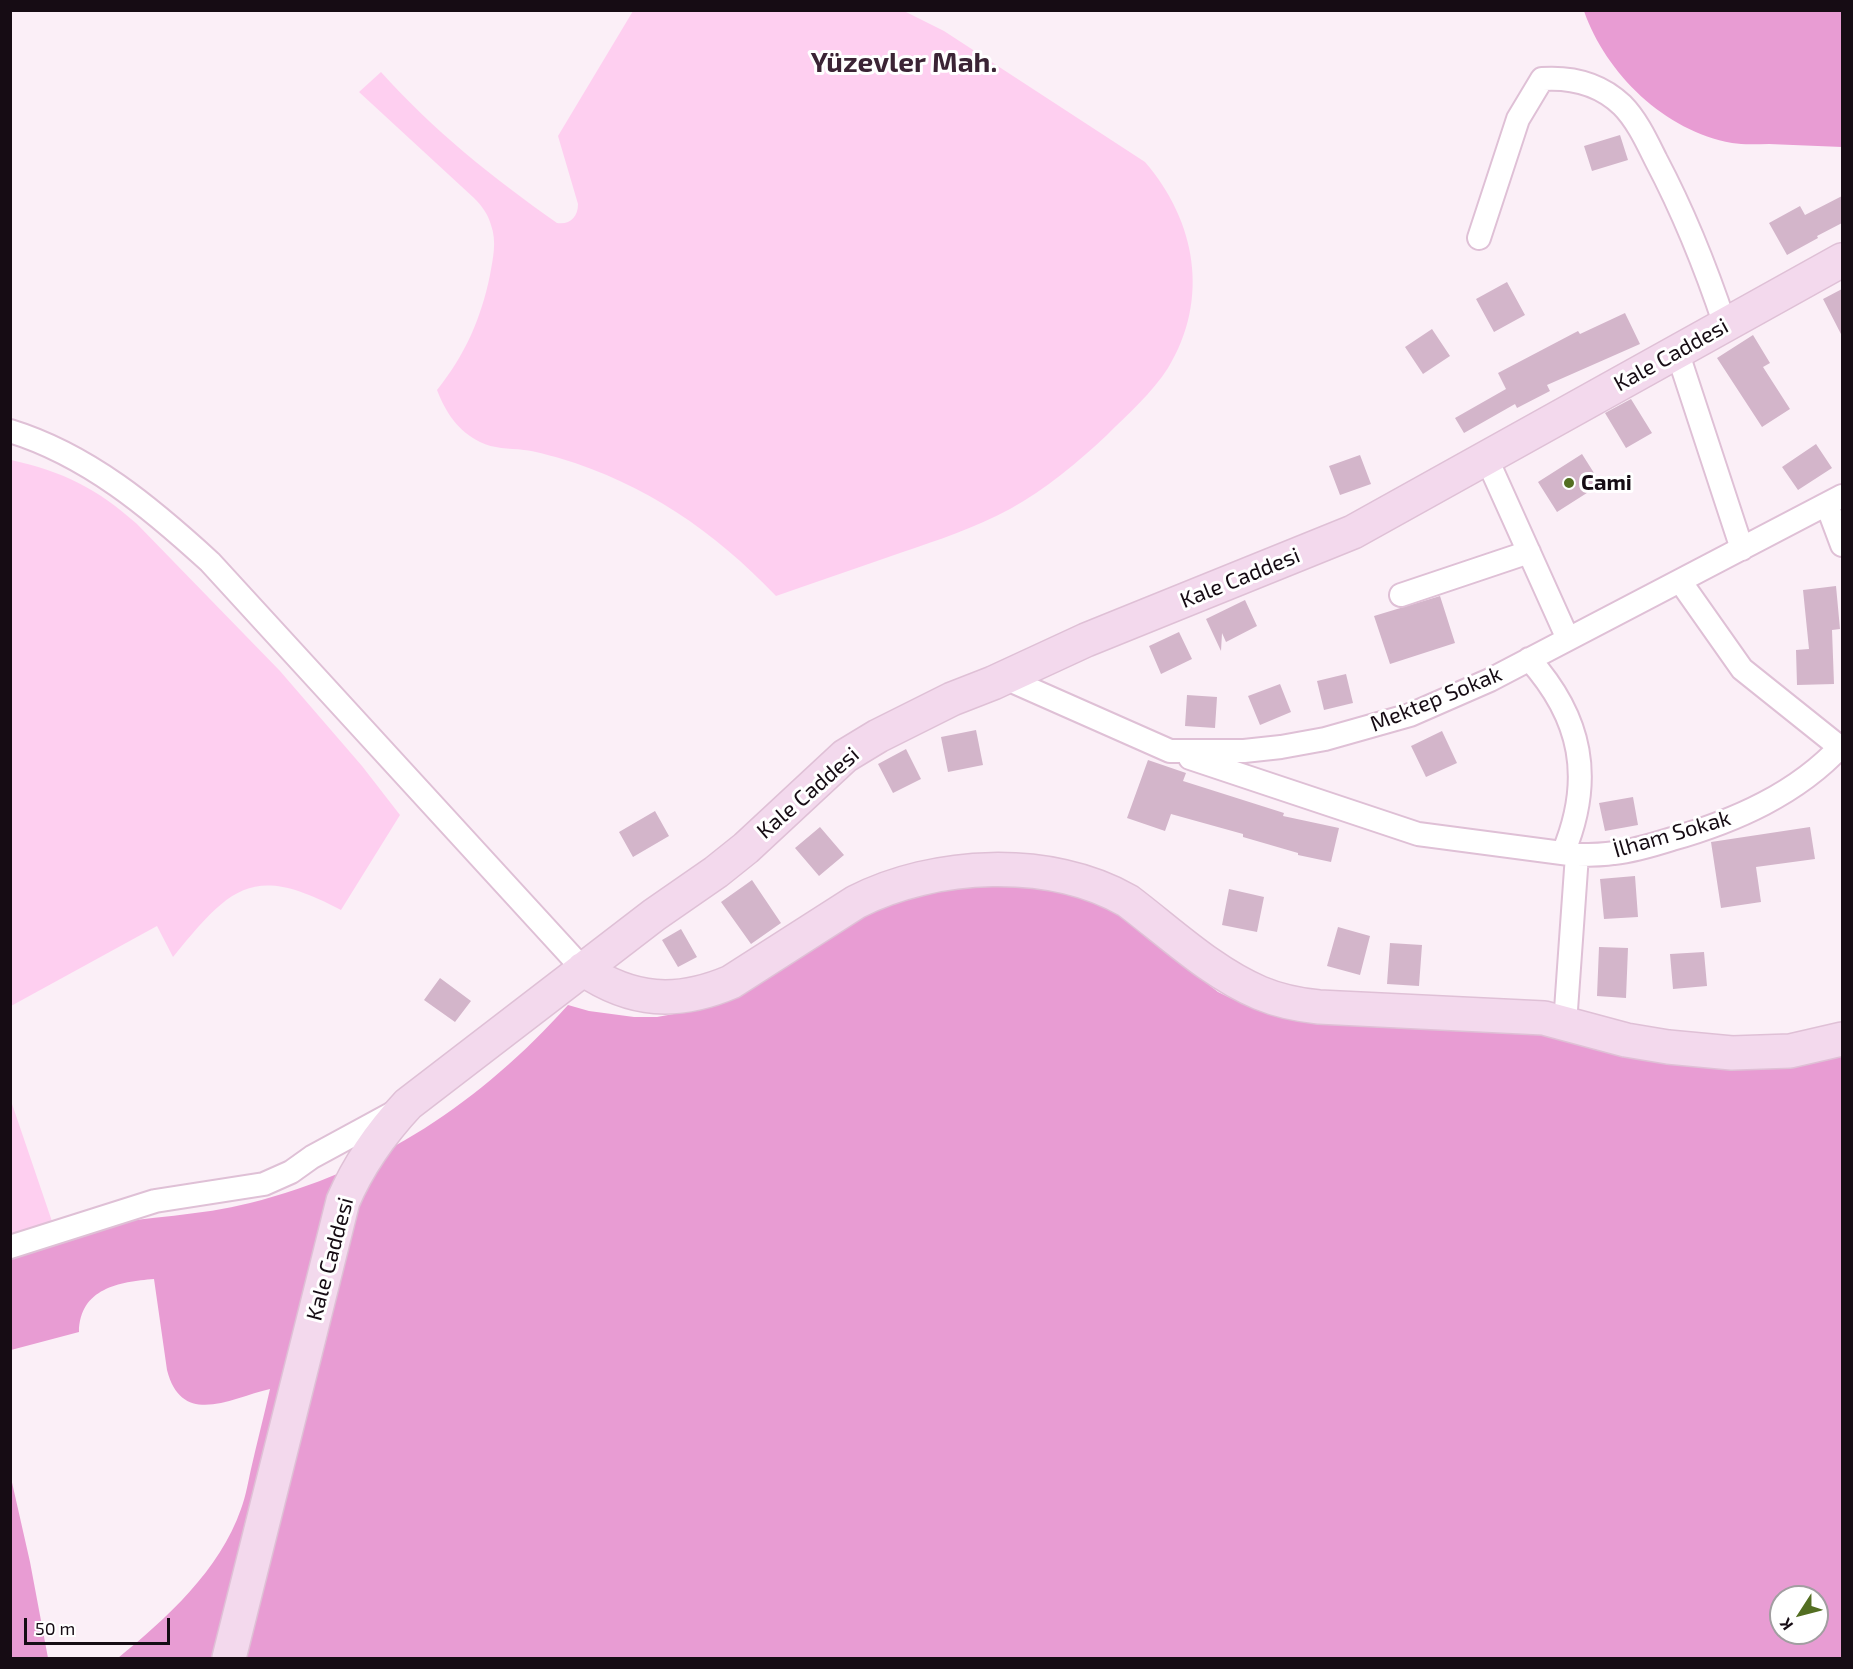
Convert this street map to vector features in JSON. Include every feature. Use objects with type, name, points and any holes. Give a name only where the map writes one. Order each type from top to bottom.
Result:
[{"type":"street","points":[[1479,238],[1518,119],[1542,78],[1572,79],[1586,83],[1611,96],[1632,116],[1669,185],[1690,231],[1725,325]]},
{"type":"street","name":"Kale Caddesi","points":[[229,1659],[343,1201],[375,1142],[408,1104],[654,915],[716,872],[746,848],[845,756],[912,717],[1005,678],[1086,640],[1353,532],[1842,260]]},
{"type":"street","points":[[1677,351],[1743,549]]},
{"type":"street","points":[[10,431],[57,449],[105,477],[156,515],[210,562],[583,969],[599,980],[634,994],[662,997],[692,996],[712,990],[731,982],[856,902],[899,883],[933,876],[1017,870],[1070,878],[1113,892],[1229,977],[1275,999],[1319,1008],[1544,1018],[1637,1042],[1732,1053],[1790,1051],[1842,1039]]},
{"type":"street","points":[[1486,458],[1568,639]]},
{"type":"street","points":[[1835,501],[1842,544]]},
{"type":"street","name":"Mektep Sokak","points":[[1005,678],[1170,751],[1244,751],[1325,739],[1410,715],[1461,694],[1835,501]]},
{"type":"street","points":[[1401,596],[1529,552]]},
{"type":"street","points":[[1680,581],[1742,669],[1842,748]]},
{"type":"street","points":[[1529,659],[1556,692],[1574,731],[1578,752],[1580,794],[1570,854],[1565,1024]]},
{"type":"street","name":"İlham Sokak","points":[[1170,751],[1418,834],[1570,854],[1614,853],[1652,845],[1745,814],[1803,780],[1842,748]]},
{"type":"street","points":[[10,1247],[155,1200],[249,1187],[279,1178],[408,1104]]},
{"type":"shaded area","points":[[633,11],[904,11],[944,31],[1145,162],[1176,209],[1186,235],[1191,261],[1193,288],[1189,315],[1181,342],[1162,377],[1131,411],[1073,465],[1049,484],[1010,509],[956,533],[776,596],[752,572],[703,531],[650,496],[621,481],[559,458],[533,451],[491,446],[472,438],[454,421],[437,390],[464,350],[482,307],[494,250],[490,221],[474,198],[359,92],[381,72],[421,114],[487,171],[557,223],[566,223],[575,216],[578,204],[558,136]]},
{"type":"shaded area","points":[[1584,11],[1842,11],[1842,147],[1737,144],[1707,136],[1684,126],[1662,113],[1623,77],[1607,57]]},
{"type":"shaded area","points":[[11,460],[47,470],[78,483],[108,501],[137,524],[280,671],[362,766],[400,815],[341,910],[311,896],[286,888],[264,885],[246,889],[228,899],[211,913],[173,957],[157,926],[11,1006]]},
{"type":"shaded area","points":[[988,884],[1060,890],[1108,907],[1218,992],[1249,1007],[1269,1013],[1374,1027],[1490,1029],[1842,1054],[1842,1658],[118,1658],[155,1627],[190,1592],[220,1553],[243,1504],[270,1389],[210,1405],[196,1404],[184,1399],[174,1388],[167,1370],[154,1279],[115,1285],[94,1297],[86,1306],[81,1317],[79,1332],[11,1350],[11,1251],[98,1226],[212,1211],[250,1203],[297,1189],[341,1172],[384,1152],[463,1102],[535,1040],[568,1005],[589,1011],[634,1017],[657,1017],[696,1010],[860,914],[921,893]]},
{"type":"shaded area","points":[[10,1098],[57,1236],[10,1251]]},
{"type":"shaded area","points":[[11,1478],[30,1562],[48,1658],[11,1658]]},
{"type":"building","points":[[1620,135],[1628,160],[1592,171],[1584,146]]},
{"type":"building","points":[[1842,196],[1842,223],[1787,255],[1769,223],[1800,206],[1805,215]]},
{"type":"building","points":[[1507,282],[1525,315],[1494,332],[1476,299]]},
{"type":"building","points":[[1842,289],[1842,336],[1823,299]]},
{"type":"building","points":[[1625,313],[1640,344],[1547,385],[1550,391],[1517,408],[1515,404],[1464,433],[1455,418],[1506,389],[1498,373],[1578,331],[1580,334]]},
{"type":"building","points":[[1432,329],[1450,356],[1423,374],[1405,347]]},
{"type":"building","points":[[1753,335],[1770,363],[1763,367],[1790,409],[1762,427],[1717,358]]},
{"type":"building","points":[[1631,399],[1652,433],[1626,448],[1605,413]]},
{"type":"building","points":[[1816,444],[1832,468],[1798,490],[1782,467]]},
{"type":"building","name":"Cami","points":[[1582,454],[1601,484],[1557,512],[1538,482]]},
{"type":"building","points":[[1360,455],[1371,484],[1340,495],[1329,466]]},
{"type":"building","points":[[1836,586],[1840,629],[1832,630],[1834,684],[1797,685],[1796,650],[1809,649],[1803,590]]},
{"type":"building","points":[[1440,596],[1455,643],[1390,664],[1374,616]]},
{"type":"building","points":[[1245,600],[1257,626],[1226,642],[1222,633],[1221,651],[1206,619]]},
{"type":"building","points":[[1179,632],[1192,659],[1161,674],[1149,646]]},
{"type":"building","points":[[1346,674],[1353,703],[1324,710],[1317,681]]},
{"type":"building","points":[[1280,684],[1291,712],[1260,725],[1248,696]]},
{"type":"building","points":[[1187,695],[1217,697],[1215,728],[1185,726]]},
{"type":"building","points":[[976,730],[983,765],[948,772],[941,737]]},
{"type":"building","points":[[1442,731],[1457,763],[1426,777],[1411,746]]},
{"type":"building","points":[[906,749],[921,779],[893,793],[878,764]]},
{"type":"building","points":[[1148,760],[1186,773],[1183,781],[1284,813],[1283,816],[1339,828],[1331,862],[1298,855],[1298,853],[1243,837],[1243,834],[1171,814],[1165,831],[1127,818]]},
{"type":"building","points":[[1633,797],[1638,825],[1605,831],[1599,803]]},
{"type":"building","points":[[655,811],[669,836],[633,857],[619,832]]},
{"type":"building","points":[[820,827],[844,855],[819,876],[795,848]]},
{"type":"building","points":[[1810,827],[1815,859],[1756,867],[1761,902],[1721,908],[1711,842]]},
{"type":"building","points":[[1635,876],[1638,917],[1604,919],[1600,879]]},
{"type":"building","points":[[752,880],[781,923],[751,944],[721,902]]},
{"type":"building","points":[[1229,889],[1264,897],[1257,932],[1222,925]]},
{"type":"building","points":[[1338,927],[1370,936],[1360,975],[1327,966]]},
{"type":"building","points":[[681,929],[697,957],[678,967],[662,940]]},
{"type":"building","points":[[1390,943],[1422,945],[1419,986],[1387,984]]},
{"type":"building","points":[[1599,947],[1628,948],[1626,998],[1597,996]]},
{"type":"building","points":[[1704,952],[1707,986],[1673,989],[1670,954]]},
{"type":"building","points":[[440,978],[471,1001],[455,1022],[424,1000]]},
{"type":"place","name":"Cami","points":[[1569,483]]},
{"type":"district","name":"Yüzevler Mah.","points":[[904,63]]}]
